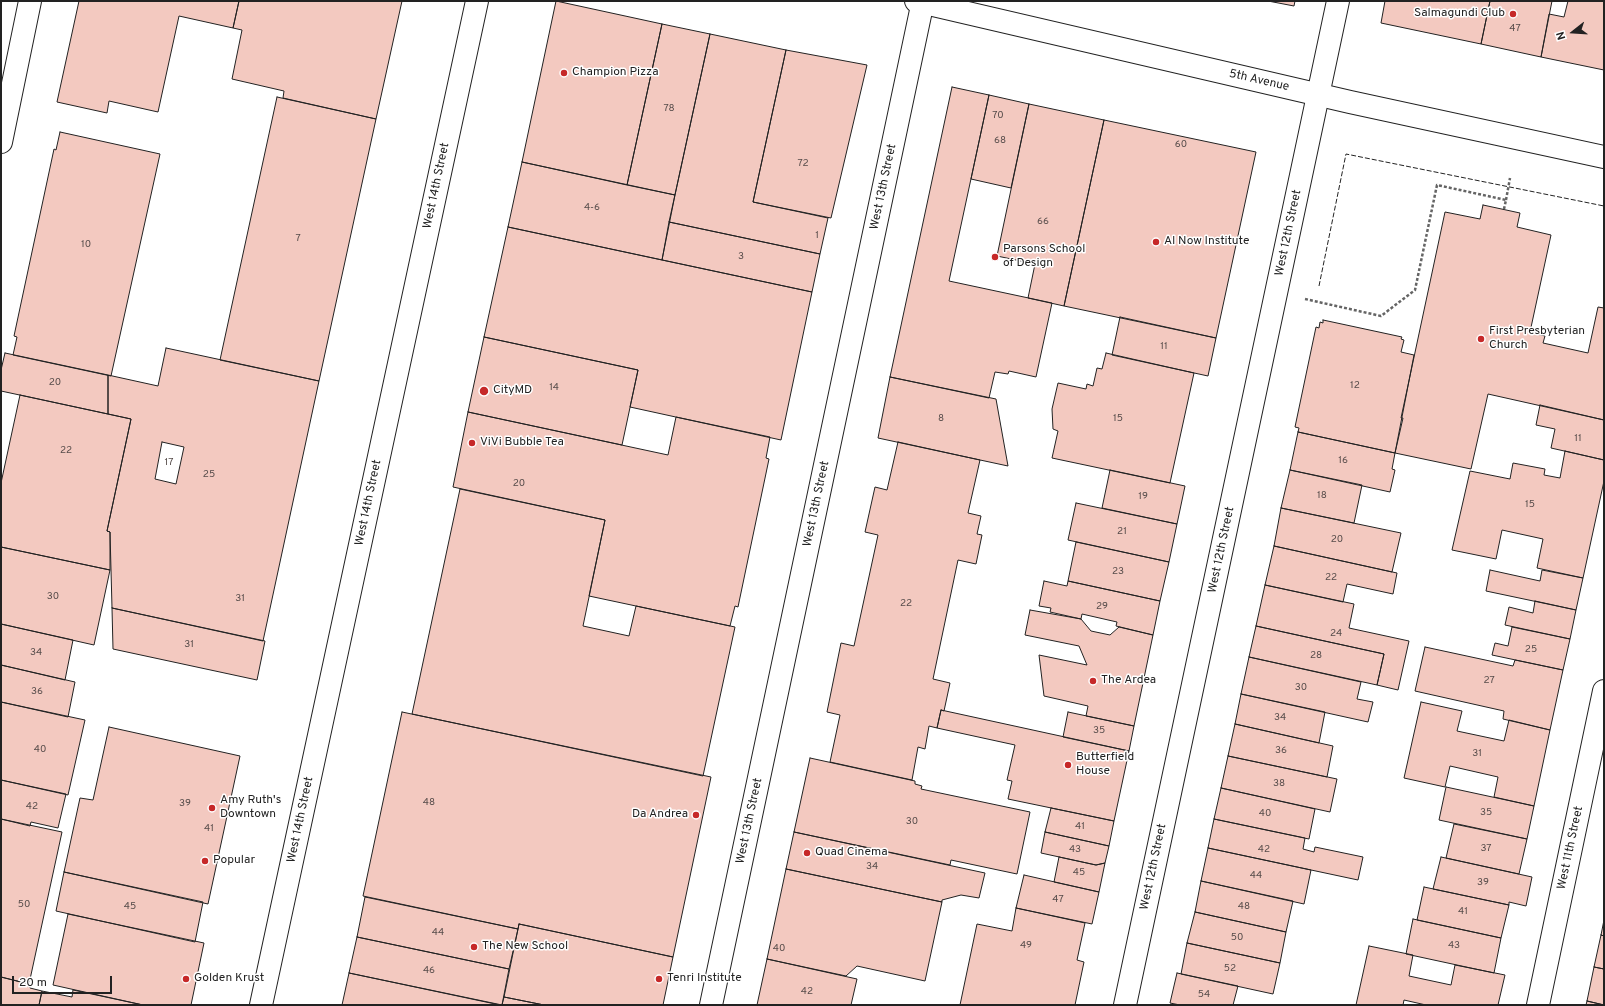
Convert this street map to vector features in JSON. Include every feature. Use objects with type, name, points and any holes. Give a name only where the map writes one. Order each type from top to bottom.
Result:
[{"type":"street","points":[[1,142],[30,1]]},
{"type":"street","name":"West 14th Street","points":[[261,1005],[477,1]]},
{"type":"street","name":"5th Avenue","points":[[921,1],[1318,95],[1604,157]]},
{"type":"street","name":"West 13th Street","points":[[711,1005],[921,1]]},
{"type":"street","name":"West 12th Street","points":[[1125,1005],[1338,1]]},
{"type":"street","name":"West 11th Street","points":[[1538,1005],[1604,692]]},
{"type":"path","points":[[1504,209],[1510,178]]},
{"type":"path","points":[[1277,293],[1381,316],[1415,290],[1437,185],[1506,200]]},
{"type":"building","points":[[79,1],[239,1],[233,28],[179,16],[158,112],[109,101],[107,113],[57,102]]},
{"type":"building","points":[[239,1],[402,1],[376,119],[283,98],[284,91],[232,79],[242,30],[233,28]]},
{"type":"building","points":[[556,1],[662,24],[627,185],[522,162]]},
{"type":"building","points":[[1268,1],[1295,1],[1294,6]]},
{"type":"building","points":[[1385,1],[1490,1],[1481,44],[1381,23]]},
{"type":"building","points":[[1490,1],[1552,1],[1541,57],[1481,44]]},
{"type":"building","points":[[1568,1],[1604,1],[1604,70],[1541,57],[1549,14],[1564,17]]},
{"type":"building","points":[[662,24],[710,34],[675,195],[627,185]]},
{"type":"building","points":[[710,34],[786,50],[753,202],[828,218],[820,254],[669,222]]},
{"type":"building","points":[[786,50],[867,65],[831,218],[753,202]]},
{"type":"building","points":[[952,87],[989,95],[949,281],[1052,303],[1036,377],[1009,371],[1008,374],[995,372],[989,398],[890,377]]},
{"type":"building","points":[[989,95],[1029,104],[1011,188],[971,179]]},
{"type":"building","points":[[277,97],[376,119],[319,381],[220,360]]},
{"type":"building","points":[[1029,104],[1104,120],[1064,306],[1028,298],[1035,264],[997,256]]},
{"type":"building","points":[[1104,120],[1256,152],[1216,338],[1064,306]]},
{"type":"building","points":[[60,132],[160,154],[111,376],[13,355],[17,337],[14,336],[54,149],[56,150]]},
{"type":"building","points":[[522,162],[675,195],[662,260],[508,227]]},
{"type":"building","name":"First Presbyterian Church","points":[[1483,205],[1520,213],[1517,227],[1551,235],[1530,332],[1545,336],[1543,343],[1588,353],[1598,307],[1604,308],[1604,420],[1488,394],[1471,469],[1395,453],[1403,418],[1401,418],[1445,212],[1480,219]]},
{"type":"building","points":[[669,222],[820,254],[812,292],[662,260]]},
{"type":"building","points":[[508,227],[812,292],[781,440],[630,407],[638,370],[484,337]]},
{"type":"building","points":[[1120,317],[1216,338],[1208,376],[1112,355]]},
{"type":"building","points":[[1323,320],[1402,337],[1401,339],[1404,340],[1401,352],[1414,355],[1395,453],[1298,432],[1299,428],[1295,427],[1316,327],[1319,328],[1320,322],[1323,323]]},
{"type":"building","points":[[484,337],[638,370],[622,445],[468,412]]},
{"type":"building","points":[[166,348],[319,381],[263,641],[112,608],[110,532],[107,531],[131,419],[108,414],[108,375],[158,386]]},
{"type":"building","points":[[5,353],[108,375],[108,414],[1,391],[1,370]]},
{"type":"building","points":[[1106,353],[1194,373],[1170,483],[1052,458],[1058,431],[1053,429],[1052,409],[1058,383],[1086,389],[1087,384],[1093,386],[1097,368],[1102,369]]},
{"type":"building","points":[[890,377],[996,399],[1008,466],[878,438]]},
{"type":"building","points":[[20,395],[131,419],[107,531],[110,532],[110,570],[1,547],[1,483]]},
{"type":"building","points":[[1540,405],[1604,420],[1604,460],[1551,448],[1555,429],[1536,425]]},
{"type":"building","points":[[468,412],[668,455],[676,417],[770,437],[766,458],[769,459],[738,607],[735,606],[730,626],[589,596],[605,520],[453,487]]},
{"type":"building","points":[[1298,432],[1395,453],[1392,469],[1395,470],[1390,492],[1290,470]]},
{"type":"building","points":[[162,442],[184,447],[176,484],[155,479]]},
{"type":"building","points":[[898,442],[980,460],[968,513],[981,516],[977,534],[982,535],[976,564],[958,560],[933,679],[950,683],[944,711],[941,710],[937,728],[929,726],[925,749],[918,747],[912,780],[830,762],[840,715],[827,712],[841,643],[854,646],[878,535],[865,532],[875,487],[887,490]]},
{"type":"building","points":[[1565,451],[1604,460],[1604,481],[1583,578],[1537,568],[1543,539],[1502,530],[1496,559],[1452,550],[1470,471],[1510,479],[1513,463],[1545,469],[1544,475],[1560,478]]},
{"type":"building","points":[[1110,470],[1185,486],[1177,524],[1102,508]]},
{"type":"building","points":[[1290,470],[1362,485],[1354,523],[1281,508]]},
{"type":"building","points":[[460,489],[605,520],[583,626],[629,636],[636,606],[735,627],[703,776],[412,714]]},
{"type":"building","points":[[1076,503],[1177,524],[1169,562],[1068,540]]},
{"type":"building","points":[[1281,508],[1401,533],[1392,572],[1274,546]]},
{"type":"building","points":[[1076,542],[1169,562],[1160,601],[1068,581]]},
{"type":"building","points":[[1274,546],[1397,573],[1393,594],[1347,584],[1343,602],[1265,585]]},
{"type":"building","points":[[1,547],[110,570],[94,645],[1,624]]},
{"type":"building","points":[[1490,570],[1540,581],[1542,570],[1583,578],[1576,610],[1486,591]]},
{"type":"building","points":[[1044,581],[1067,586],[1068,581],[1160,601],[1153,635],[1116,626],[1117,622],[1082,614],[1081,619],[1050,612],[1051,608],[1039,606]]},
{"type":"building","points":[[1265,585],[1354,604],[1349,628],[1409,641],[1398,690],[1377,685],[1384,654],[1256,626]]},
{"type":"building","points":[[1535,601],[1576,610],[1570,639],[1505,625],[1509,607],[1533,613]]},
{"type":"building","points":[[112,608],[265,641],[257,680],[113,649]]},
{"type":"building","name":"The Ardea","points":[[1030,610],[1081,619],[1091,631],[1110,635],[1119,627],[1153,635],[1134,726],[1086,716],[1088,706],[1044,696],[1039,655],[1087,665],[1079,646],[1025,635]]},
{"type":"building","points":[[1,624],[73,640],[65,680],[1,665]]},
{"type":"building","points":[[1256,626],[1384,654],[1377,685],[1249,657]]},
{"type":"building","points":[[1512,627],[1570,639],[1563,670],[1492,655],[1495,643],[1508,646]]},
{"type":"building","points":[[1425,647],[1513,666],[1515,660],[1563,670],[1550,730],[1503,719],[1504,711],[1415,691]]},
{"type":"building","points":[[1249,657],[1361,682],[1357,699],[1373,702],[1368,722],[1241,694]]},
{"type":"building","points":[[1,665],[75,682],[68,717],[1,702]]},
{"type":"building","points":[[1241,694],[1325,712],[1319,743],[1235,724]]},
{"type":"building","points":[[1,702],[85,720],[68,795],[1,780]]},
{"type":"building","points":[[1421,702],[1462,711],[1457,731],[1504,741],[1509,720],[1550,730],[1534,806],[1494,797],[1498,777],[1450,766],[1445,787],[1404,778]]},
{"type":"building","name":"Butterfield House","points":[[941,710],[1129,751],[1114,821],[1008,799],[1012,781],[1007,780],[1015,745],[937,728]]},
{"type":"building","points":[[402,712],[711,777],[673,957],[519,924],[518,929],[363,896]]},
{"type":"building","points":[[1068,712],[1134,726],[1129,751],[1063,737]]},
{"type":"building","points":[[1235,724],[1333,746],[1327,777],[1228,756]]},
{"type":"building","points":[[109,727],[240,756],[208,904],[64,872],[80,798],[93,800]]},
{"type":"building","points":[[1228,756],[1337,779],[1330,812],[1221,788]]},
{"type":"building","points":[[810,758],[915,781],[915,784],[922,786],[921,789],[1030,812],[1017,874],[951,860],[950,865],[794,832]]},
{"type":"building","points":[[1,780],[66,794],[58,828],[31,822],[30,826],[1,819]]},
{"type":"building","points":[[1446,787],[1534,806],[1527,839],[1439,820]]},
{"type":"building","points":[[1221,788],[1315,809],[1309,839],[1214,819]]},
{"type":"building","points":[[1051,808],[1114,821],[1109,846],[1045,832]]},
{"type":"building","points":[[1,819],[62,832],[29,984],[1,977]]},
{"type":"building","points":[[1214,819],[1305,838],[1303,849],[1314,852],[1315,847],[1363,857],[1358,880],[1208,848]]},
{"type":"building","points":[[1454,824],[1527,839],[1519,874],[1446,858]]},
{"type":"building","points":[[794,832],[985,873],[979,898],[961,895],[942,900],[942,902],[786,869]]},
{"type":"building","points":[[1045,832],[1109,846],[1105,863],[1096,865],[1041,853]]},
{"type":"building","points":[[1208,848],[1311,870],[1304,904],[1201,881]]},
{"type":"building","points":[[1059,857],[1096,865],[1105,863],[1099,892],[1054,882]]},
{"type":"building","points":[[1441,857],[1532,877],[1526,906],[1509,902],[1509,905],[1433,889]]},
{"type":"building","points":[[786,869],[942,902],[925,981],[857,966],[846,976],[767,959]]},
{"type":"building","points":[[64,872],[203,902],[195,942],[56,911]]},
{"type":"building","points":[[1024,875],[1099,892],[1092,924],[1016,908]]},
{"type":"building","points":[[1201,881],[1293,901],[1286,932],[1195,912]]},
{"type":"building","points":[[1424,887],[1509,905],[1501,938],[1417,920]]},
{"type":"building","points":[[365,897],[518,929],[509,969],[357,937]]},
{"type":"building","points":[[1016,908],[1085,923],[1077,960],[1084,962],[1075,1005],[960,1005],[977,924],[1012,931]]},
{"type":"building","points":[[1195,912],[1286,932],[1280,963],[1187,943]]},
{"type":"building","points":[[68,914],[204,943],[191,1005],[143,1005],[53,985]]},
{"type":"building","points":[[1413,919],[1501,938],[1494,973],[1406,954]]},
{"type":"building","points":[[1604,920],[1604,936],[1601,935]]},
{"type":"building","points":[[519,924],[673,957],[663,1005],[544,1005],[504,997]]},
{"type":"building","points":[[1601,935],[1604,936],[1604,969],[1594,967]]},
{"type":"building","points":[[357,937],[509,969],[502,1005],[349,973]]},
{"type":"building","points":[[1187,943],[1280,963],[1273,994],[1181,974]]},
{"type":"building","points":[[1369,946],[1413,955],[1409,976],[1451,985],[1455,965],[1505,975],[1498,1005],[1426,1005],[1404,1000],[1403,1005],[1356,1005]]},
{"type":"building","points":[[767,959],[857,979],[851,1005],[757,1005]]},
{"type":"building","points":[[1594,967],[1604,969],[1604,1005],[1587,1001]]},
{"type":"building","points":[[349,973],[500,1005],[342,1005]]},
{"type":"building","points":[[1177,973],[1238,986],[1233,1005],[1180,1005],[1170,1003]]},
{"type":"building","points":[[1,977],[29,984],[30,988],[42,991],[39,1005],[1,1005]]},
{"type":"building","points":[[73,990],[143,1005],[39,1005],[42,991],[72,997]]},
{"type":"building","points":[[504,997],[544,1005],[502,1005]]},
{"type":"building","points":[[1587,1001],[1604,1005],[1586,1005]]},
{"type":"fence","points":[[1319,286],[1346,154],[1604,206]]},
{"type":"place","name":"Salmagundi Club","points":[[1513,14]]},
{"type":"place","name":"Champion Pizza","points":[[564,73]]},
{"type":"place","name":"AI Now Institute","points":[[1156,242]]},
{"type":"place","name":"Parsons School of Design","points":[[995,257]]},
{"type":"place","name":"First Presbyterian Church","points":[[1481,339]]},
{"type":"place","name":"CityMD","points":[[484,391]]},
{"type":"place","name":"ViVi Bubble Tea","points":[[472,443]]},
{"type":"place","name":"The Ardea","points":[[1093,681]]},
{"type":"place","name":"Butterfield House","points":[[1068,765]]},
{"type":"place","name":"Amy Ruth's Downtown","points":[[212,808]]},
{"type":"place","name":"Da Andrea","points":[[696,815]]},
{"type":"place","name":"Quad Cinema","points":[[807,853]]},
{"type":"place","name":"Popular","points":[[205,861]]},
{"type":"place","name":"The New School","points":[[474,947]]},
{"type":"place","name":"Golden Krust","points":[[186,979]]},
{"type":"place","name":"Tenri Institute","points":[[659,979]]}]
